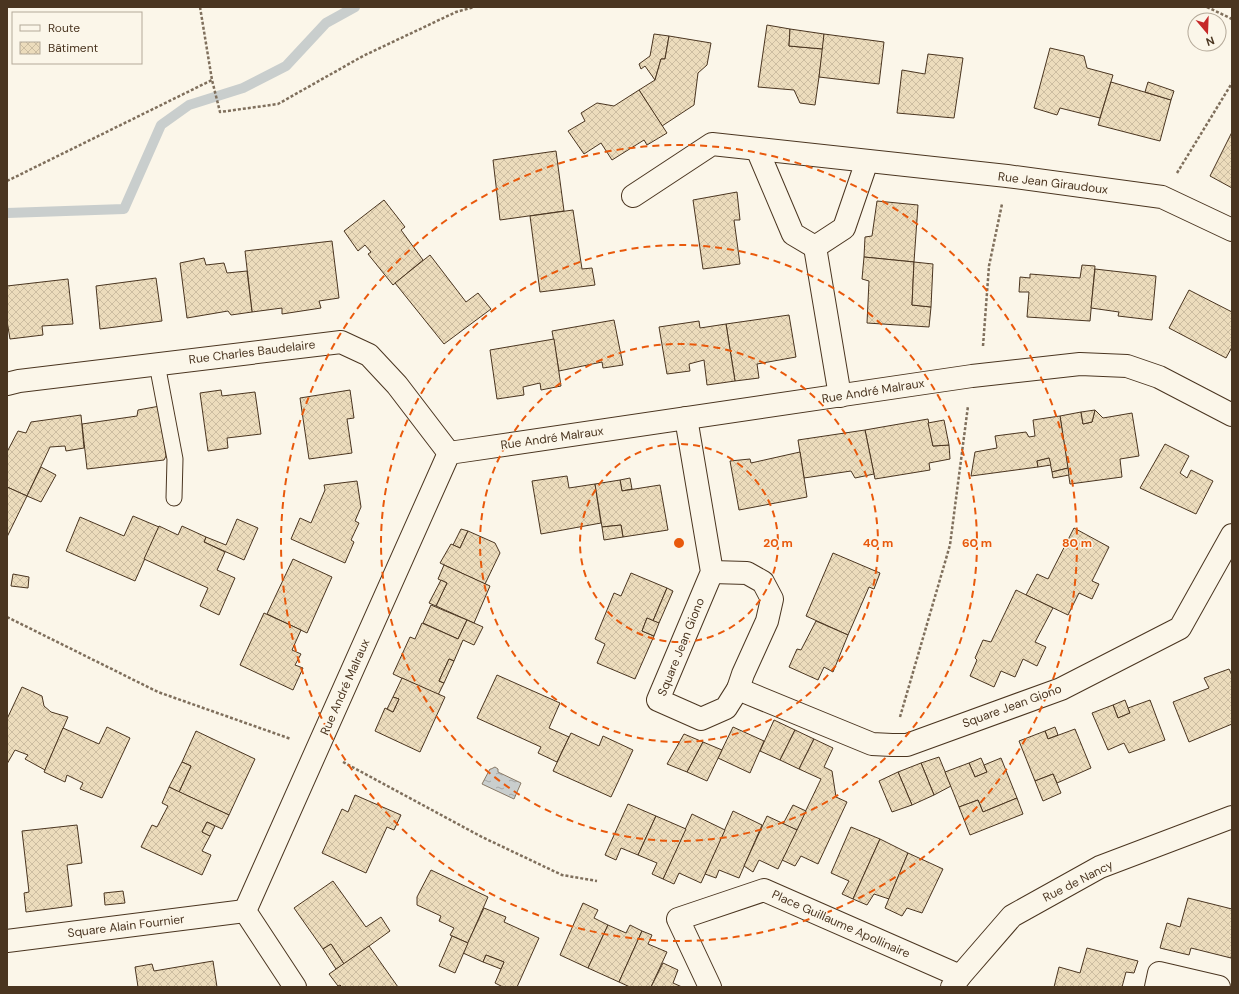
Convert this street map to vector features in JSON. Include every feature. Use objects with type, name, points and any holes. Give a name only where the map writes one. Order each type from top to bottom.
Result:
[{"type":"street","name":"Rue Jean Giraudoux","points":[[633,196],[712,144],[867,162],[1008,176],[1162,197],[1232,230]]},
{"type":"street","points":[[758,149],[793,234],[815,247],[840,396]]},
{"type":"street","points":[[815,247],[844,228],[867,162]]},
{"type":"street","name":"Rue Charles Baudelaire","points":[[7,384],[19,380],[341,342],[369,355],[397,385],[450,453]]},
{"type":"street","name":"Rue André Malraux","points":[[245,911],[450,453],[977,375],[1080,364],[1128,366],[1159,377],[1232,415]]},
{"type":"street","points":[[686,418],[712,572]]},
{"type":"street","name":"Square Jean Giono","points":[[738,689],[872,744],[907,745],[1061,689],[1180,628],[1232,535]]},
{"type":"street","name":"Square Jean Giono","points":[[712,572],[747,573],[763,582],[772,599],[767,621],[743,674],[738,689],[726,708],[701,719],[658,700],[712,572]]},
{"type":"street","name":"Rue de Nancy","points":[[956,982],[1012,916],[1100,867],[1232,817]]},
{"type":"street","name":"Place Guillaume Apollinaire","points":[[710,987],[678,919],[764,890],[956,982]]},
{"type":"street","points":[[245,911],[295,987]]},
{"type":"street","name":"Square Alain Fournier","points":[[7,941],[245,911]]},
{"type":"street","points":[[1156,987],[1160,973],[1219,987]]},
{"type":"lane","points":[[157,364],[175,460],[174,498]]},
{"type":"path","points":[[200,7],[212,80],[220,112],[278,104],[363,56],[456,12],[474,7]]},
{"type":"path","points":[[1207,7],[1232,19]]},
{"type":"path","points":[[7,181],[212,80]]},
{"type":"path","points":[[1162,197],[1232,83]]},
{"type":"path","points":[[892,745],[950,545],[977,375],[989,266],[1008,176]]},
{"type":"path","points":[[7,617],[158,692],[318,748],[489,840],[562,875],[596,882]]},
{"type":"water","points":[[495,767],[498,769],[498,772],[521,783],[514,799],[482,784],[490,769]]},
{"type":"building","points":[[767,25],[790,29],[789,46],[823,49],[815,105],[800,103],[794,90],[758,87]]},
{"type":"building","points":[[790,29],[824,34],[823,49],[789,46]]},
{"type":"building","points":[[654,34],[669,36],[665,59],[661,59],[655,80],[645,66],[641,69],[639,64],[650,56]]},
{"type":"building","points":[[824,34],[884,42],[879,84],[819,77]]},
{"type":"building","points":[[669,36],[711,43],[707,65],[698,73],[694,105],[662,126],[639,90],[655,80],[661,59],[665,59]]},
{"type":"building","points":[[1050,48],[1084,56],[1087,68],[1113,75],[1100,118],[1060,108],[1057,115],[1034,108]]},
{"type":"building","points":[[928,54],[963,58],[954,118],[897,113],[902,70],[925,74]]},
{"type":"building","points":[[1111,82],[1171,100],[1160,141],[1098,125]]},
{"type":"building","points":[[1148,82],[1174,91],[1171,100],[1145,92]]},
{"type":"building","points":[[639,90],[667,133],[647,145],[644,140],[612,160],[601,143],[584,154],[568,131],[585,121],[581,113],[597,103],[614,106]]},
{"type":"building","points":[[1232,132],[1232,188],[1210,176]]},
{"type":"building","points":[[556,151],[564,211],[500,220],[493,160]]},
{"type":"building","points":[[737,192],[740,220],[734,220],[740,264],[703,269],[693,200]]},
{"type":"building","points":[[384,200],[405,227],[401,230],[423,260],[393,285],[368,254],[371,252],[365,245],[358,251],[344,231]]},
{"type":"building","points":[[877,201],[918,205],[914,262],[864,257],[865,237],[872,236]]},
{"type":"building","points":[[573,210],[582,269],[592,268],[595,285],[540,292],[530,216]]},
{"type":"building","points":[[332,241],[339,298],[319,301],[321,308],[282,314],[282,308],[252,312],[245,251]]},
{"type":"building","points":[[430,255],[466,302],[478,293],[491,309],[444,344],[395,283]]},
{"type":"building","points":[[864,257],[914,262],[912,305],[931,307],[929,327],[867,323],[869,281],[862,279]]},
{"type":"building","points":[[204,258],[206,265],[224,263],[227,273],[247,271],[252,312],[231,315],[228,311],[187,318],[180,263]]},
{"type":"building","points":[[914,262],[933,264],[931,307],[912,305]]},
{"type":"building","points":[[1082,265],[1095,266],[1090,321],[1027,317],[1029,292],[1019,292],[1020,277],[1030,278],[1030,274],[1080,278]]},
{"type":"building","points":[[1095,269],[1156,276],[1152,320],[1118,316],[1119,312],[1091,308]]},
{"type":"building","points":[[156,278],[162,321],[100,329],[96,286]]},
{"type":"building","points":[[68,279],[73,324],[42,326],[43,335],[10,339],[7,321],[7,286]]},
{"type":"building","points":[[1189,290],[1232,312],[1232,347],[1226,358],[1169,328]]},
{"type":"building","points":[[789,315],[796,357],[757,364],[759,378],[735,381],[726,324]]},
{"type":"building","points":[[614,320],[623,365],[603,368],[602,362],[559,371],[552,331]]},
{"type":"building","points":[[699,321],[700,328],[726,324],[735,381],[707,385],[704,360],[689,364],[690,371],[667,374],[659,327]]},
{"type":"building","points":[[554,339],[561,386],[541,390],[540,383],[523,387],[524,395],[497,399],[490,350]]},
{"type":"building","points":[[221,390],[222,396],[255,392],[261,434],[227,438],[228,448],[208,451],[200,393]]},
{"type":"building","points":[[350,390],[354,418],[347,419],[352,453],[309,459],[300,398]]},
{"type":"building","points":[[160,406],[166,456],[164,460],[87,469],[82,424],[137,416],[138,410]]},
{"type":"building","points":[[1095,410],[1103,418],[1132,413],[1139,456],[1120,459],[1122,477],[1070,484],[1060,416],[1081,412],[1083,424],[1092,422]]},
{"type":"building","points":[[1095,410],[1092,422],[1083,424],[1081,412]]},
{"type":"building","points":[[81,415],[84,448],[66,451],[65,446],[50,447],[27,496],[7,487],[7,452],[18,431],[26,433],[31,422]]},
{"type":"building","points":[[1060,416],[1068,468],[1052,472],[1049,458],[1037,461],[1038,467],[971,476],[975,452],[997,448],[995,436],[1026,432],[1029,437],[1035,436],[1033,420]]},
{"type":"building","points":[[928,419],[933,446],[949,445],[950,459],[929,463],[930,470],[875,479],[865,430]]},
{"type":"building","points":[[944,420],[949,445],[933,446],[928,423]]},
{"type":"building","points":[[865,430],[874,474],[855,478],[851,471],[804,478],[798,440]]},
{"type":"building","points":[[1165,444],[1189,456],[1180,473],[1187,478],[1191,470],[1213,481],[1196,514],[1140,488]]},
{"type":"building","points":[[800,452],[807,497],[739,510],[730,461],[750,459],[751,463]]},
{"type":"building","points":[[1049,458],[1051,465],[1038,467],[1037,461]]},
{"type":"building","points":[[41,467],[56,475],[41,502],[27,496]]},
{"type":"building","points":[[1068,468],[1069,475],[1053,478],[1052,472]]},
{"type":"building","points":[[567,476],[569,488],[595,484],[601,523],[541,534],[532,481]]},
{"type":"building","points":[[630,478],[632,489],[622,491],[620,480]]},
{"type":"building","points":[[620,480],[622,491],[660,485],[668,530],[623,537],[621,525],[602,527],[595,484]]},
{"type":"building","points":[[357,481],[361,507],[355,521],[359,523],[351,540],[354,542],[345,563],[291,539],[300,518],[311,523],[325,490],[324,485]]},
{"type":"building","points":[[7,487],[27,496],[7,537]]},
{"type":"building","points":[[133,516],[159,527],[135,581],[66,551],[80,517],[124,536]]},
{"type":"building","points":[[237,519],[258,528],[244,560],[204,542],[206,537],[226,545]]},
{"type":"building","points":[[621,525],[623,537],[604,540],[602,527]]},
{"type":"building","points":[[159,526],[178,535],[182,526],[206,537],[204,542],[225,552],[217,570],[235,578],[219,615],[200,606],[208,588],[144,559]]},
{"type":"building","points":[[1074,528],[1109,547],[1092,581],[1099,584],[1092,599],[1079,593],[1068,615],[1026,595],[1037,574],[1048,579]]},
{"type":"building","points":[[461,529],[468,531],[460,548],[453,545]]},
{"type":"building","points":[[468,531],[495,543],[500,553],[485,584],[440,563],[451,544],[460,548]]},
{"type":"building","points":[[833,553],[880,573],[874,589],[869,587],[848,635],[806,616]]},
{"type":"building","points":[[293,559],[332,577],[307,633],[267,614]]},
{"type":"building","points":[[444,565],[490,586],[474,623],[436,606],[447,583],[438,579]]},
{"type":"building","points":[[631,573],[667,588],[653,621],[647,618],[642,631],[654,636],[635,679],[597,663],[605,644],[595,639],[614,593],[621,596]]},
{"type":"building","points":[[13,574],[29,577],[28,588],[11,586]]},
{"type":"building","points":[[441,580],[447,583],[436,606],[429,603]]},
{"type":"building","points":[[667,588],[673,591],[659,623],[653,621]]},
{"type":"building","points":[[1016,590],[1053,608],[1035,642],[1046,647],[1037,666],[1023,659],[1015,677],[1001,671],[994,687],[970,676],[977,660],[975,658],[983,640],[991,642]]},
{"type":"building","points":[[431,605],[467,620],[458,639],[423,623]]},
{"type":"building","points":[[264,613],[301,630],[292,650],[301,654],[295,665],[303,668],[293,690],[240,665]]},
{"type":"building","points":[[647,618],[659,623],[654,636],[642,631]]},
{"type":"building","points":[[467,620],[483,627],[474,645],[463,640],[454,661],[449,659],[439,681],[444,683],[438,695],[393,674],[410,637],[415,639],[422,623],[458,639]]},
{"type":"building","points":[[816,621],[848,635],[833,672],[824,667],[818,680],[789,667],[797,649],[801,650]]},
{"type":"building","points":[[449,659],[454,661],[444,683],[439,681]]},
{"type":"building","points":[[1229,669],[1232,675],[1232,724],[1189,742],[1173,702],[1209,688],[1204,678]]},
{"type":"building","points":[[497,675],[560,703],[549,728],[569,737],[557,762],[538,753],[541,747],[477,718]]},
{"type":"building","points":[[402,678],[445,697],[420,752],[375,731],[385,708],[393,712],[399,699],[393,697]]},
{"type":"building","points":[[22,687],[42,696],[44,706],[51,712],[68,717],[45,770],[25,759],[28,755],[15,750],[7,764],[7,719]]},
{"type":"building","points":[[393,697],[399,699],[393,712],[387,709]]},
{"type":"building","points":[[1125,700],[1130,713],[1118,718],[1113,705]]},
{"type":"building","points":[[1150,700],[1165,740],[1129,753],[1124,743],[1108,750],[1092,713],[1113,705],[1118,718],[1130,713],[1128,708]]},
{"type":"building","points":[[774,720],[795,730],[780,760],[760,751]]},
{"type":"building","points":[[107,727],[130,738],[102,798],[80,789],[83,783],[67,775],[65,782],[44,772],[63,728],[99,744]]},
{"type":"building","points":[[733,727],[764,741],[750,773],[718,758]]},
{"type":"building","points":[[1055,727],[1058,735],[1048,739],[1045,731]]},
{"type":"building","points":[[1075,729],[1091,768],[1057,783],[1053,774],[1035,781],[1019,741],[1045,731],[1048,739]]},
{"type":"building","points":[[795,730],[814,739],[799,769],[780,760]]},
{"type":"building","points":[[196,731],[255,759],[229,815],[179,792],[191,766],[182,762]]},
{"type":"building","points":[[571,733],[599,746],[603,736],[633,750],[611,797],[553,771]]},
{"type":"building","points":[[684,734],[703,742],[687,772],[667,764]]},
{"type":"building","points":[[814,739],[833,748],[824,767],[832,771],[836,797],[847,802],[818,864],[801,856],[795,866],[782,860],[821,779],[799,769]]},
{"type":"building","points":[[703,742],[722,750],[707,781],[687,772]]},
{"type":"building","points":[[939,757],[951,786],[934,795],[921,763]]},
{"type":"building","points":[[981,758],[987,772],[975,777],[969,763]]},
{"type":"building","points":[[1001,758],[1017,798],[983,812],[978,800],[959,807],[945,772],[969,763],[975,777],[987,772],[984,765]]},
{"type":"building","points":[[182,762],[191,766],[179,792],[169,787]]},
{"type":"building","points":[[921,763],[934,795],[912,805],[898,772]]},
{"type":"building","points":[[898,772],[912,805],[892,812],[879,781]]},
{"type":"building","points":[[1053,774],[1061,793],[1043,801],[1035,781]]},
{"type":"building","points":[[169,787],[229,815],[222,829],[207,822],[202,832],[210,836],[202,851],[211,855],[202,875],[141,847],[152,825],[157,827],[168,806],[162,803]]},
{"type":"building","points":[[355,795],[401,815],[394,830],[387,827],[366,873],[322,853],[342,809],[348,812]]},
{"type":"building","points":[[1017,798],[1023,814],[970,835],[959,807],[978,800],[983,812]]},
{"type":"building","points":[[628,804],[656,816],[638,855],[621,848],[616,860],[605,855]]},
{"type":"building","points":[[793,805],[806,811],[797,830],[783,824]]},
{"type":"building","points":[[733,811],[762,825],[739,878],[719,870],[716,878],[705,874]]},
{"type":"building","points":[[692,814],[725,830],[701,883],[679,873],[674,884],[663,879]]},
{"type":"building","points":[[656,816],[686,829],[663,879],[652,874],[657,863],[638,855]]},
{"type":"building","points":[[767,816],[797,830],[778,869],[759,860],[753,872],[744,866]]},
{"type":"building","points":[[207,822],[215,826],[210,836],[202,832]]},
{"type":"building","points":[[77,825],[82,863],[67,865],[72,906],[26,912],[24,893],[29,892],[22,831]]},
{"type":"building","points":[[851,827],[880,839],[853,899],[842,894],[849,881],[831,873]]},
{"type":"building","points":[[880,839],[908,853],[889,899],[874,894],[867,905],[853,899]]},
{"type":"building","points":[[908,853],[943,869],[922,913],[907,908],[902,916],[885,908]]},
{"type":"building","points":[[431,870],[488,897],[468,943],[450,935],[454,928],[439,921],[441,916],[417,905],[417,897]]},
{"type":"building","points":[[333,881],[366,927],[381,917],[390,931],[344,964],[331,944],[323,949],[294,908]]},
{"type":"building","points":[[123,891],[125,903],[105,905],[104,893]]},
{"type":"building","points":[[1188,898],[1232,909],[1231,958],[1191,948],[1189,955],[1160,948],[1167,923],[1180,927]]},
{"type":"building","points":[[583,903],[598,910],[594,918],[608,925],[588,968],[560,955]]},
{"type":"building","points":[[484,908],[506,917],[504,922],[539,938],[517,987],[503,987],[495,983],[504,962],[486,955],[483,962],[463,953]]},
{"type":"building","points":[[608,925],[626,933],[630,925],[642,931],[619,982],[588,968]]},
{"type":"building","points":[[642,931],[652,935],[648,944],[667,952],[651,987],[630,987],[619,982]]},
{"type":"building","points":[[452,936],[468,943],[455,973],[439,966]]},
{"type":"building","points":[[331,944],[344,964],[336,969],[323,949]]},
{"type":"building","points":[[369,946],[398,987],[338,986],[329,974]]},
{"type":"building","points":[[1087,948],[1138,961],[1134,973],[1126,972],[1122,987],[1054,987],[1059,967],[1080,973]]},
{"type":"building","points":[[486,955],[504,962],[501,969],[483,962]]},
{"type":"building","points":[[213,961],[217,987],[138,987],[135,967],[152,964],[154,971]]},
{"type":"building","points":[[663,963],[678,970],[673,983],[682,987],[651,987]]},
{"type":"waterway","points":[[7,213],[124,209],[161,125],[189,105],[243,88],[286,66],[326,23],[355,7]]}]
